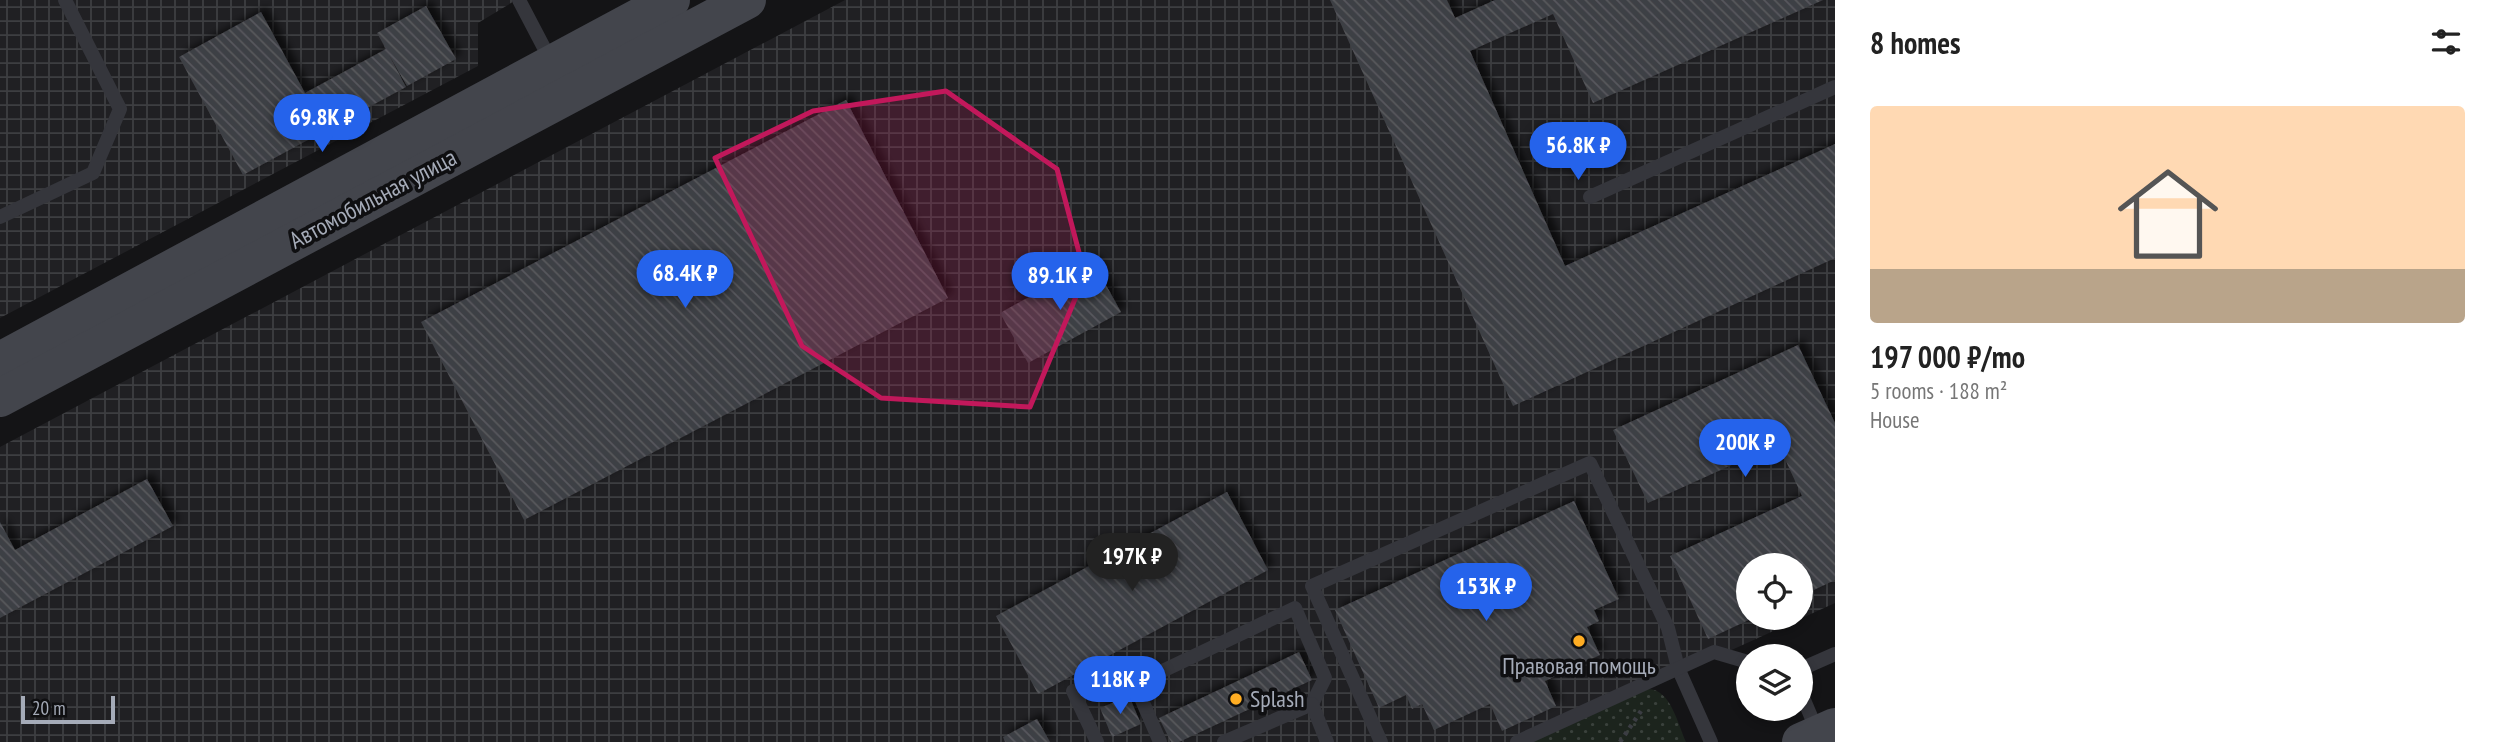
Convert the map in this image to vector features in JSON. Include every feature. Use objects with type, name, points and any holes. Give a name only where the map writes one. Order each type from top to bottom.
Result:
[{"type":"main road","name":"Автомобильная улица","points":[[0,360],[671,0]]},
{"type":"main road","name":"Автомобильная улица","points":[[0,398],[747,0]]},
{"type":"lane","points":[[0,217],[93,173],[120,109],[65,0]]},
{"type":"lane","points":[[519,0],[553,65]]},
{"type":"lane","points":[[1590,197],[1835,87]]},
{"type":"lane","points":[[1381,742],[1312,586],[1590,463],[1668,628],[1678,668],[1712,742]]},
{"type":"lane","points":[[1160,742],[1135,684],[1294,608],[1325,678],[1312,704],[1224,742]]},
{"type":"lane","points":[[1517,742],[1714,652],[1736,658]]},
{"type":"lane","points":[[1813,663],[1835,653]]},
{"type":"lane","points":[[1073,691],[1097,742]]},
{"type":"lane","points":[[1312,704],[1326,742]]},
{"type":"highlighted area","points":[[946,91],[1057,169],[1085,275],[1030,407],[881,398],[802,346],[715,158],[813,111]]},
{"type":"shaded area","points":[[0,0],[516,0],[478,23],[478,66],[0,318]]},
{"type":"shaded area","points":[[845,0],[1835,0],[1835,603],[1813,613],[1813,553],[1736,553],[1736,630],[1776,630],[1745,644],[1736,644],[1736,648],[1529,742],[0,742],[0,447]]},
{"type":"shaded area","points":[[1648,689],[1663,695],[1668,701],[1686,742],[1532,742]]},
{"type":"building","points":[[1330,0],[1447,0],[1455,18],[1495,0],[1823,0],[1593,103],[1553,14],[1470,51],[1565,266],[1835,144],[1835,258],[1513,406]]},
{"type":"building","points":[[426,6],[456,59],[407,86],[389,55],[406,87],[243,175],[179,57],[261,12],[305,93],[386,49],[377,33]]},
{"type":"building","points":[[846,100],[948,298],[524,520],[421,322]]},
{"type":"building","points":[[1093,262],[1121,312],[1028,363],[1000,313]]},
{"type":"building","points":[[1798,345],[1835,423],[1835,580],[1813,590],[1813,553],[1736,553],[1736,626],[1708,639],[1670,556],[1802,496],[1778,444],[1648,503],[1613,430]]},
{"type":"building","points":[[147,479],[173,526],[0,618],[0,522],[15,550]]},
{"type":"building","points":[[1227,492],[1268,570],[1038,694],[996,616]]},
{"type":"building","points":[[1574,501],[1619,599],[1594,610],[1599,621],[1587,627],[1600,655],[1545,681],[1556,706],[1502,731],[1490,704],[1434,730],[1422,704],[1412,709],[1406,695],[1379,708],[1335,610]]},
{"type":"building","name":"Splash","points":[[1299,652],[1312,680],[1179,742],[1171,742],[1159,718]]},
{"type":"building","points":[[1129,696],[1141,724],[1112,737],[1100,708]]},
{"type":"building","points":[[1037,719],[1050,742],[1005,742],[1003,737]]},
{"type":"place","name":"Правовая помощь","points":[[1579,641]]},
{"type":"place","name":"Splash","points":[[1236,699]]}]
